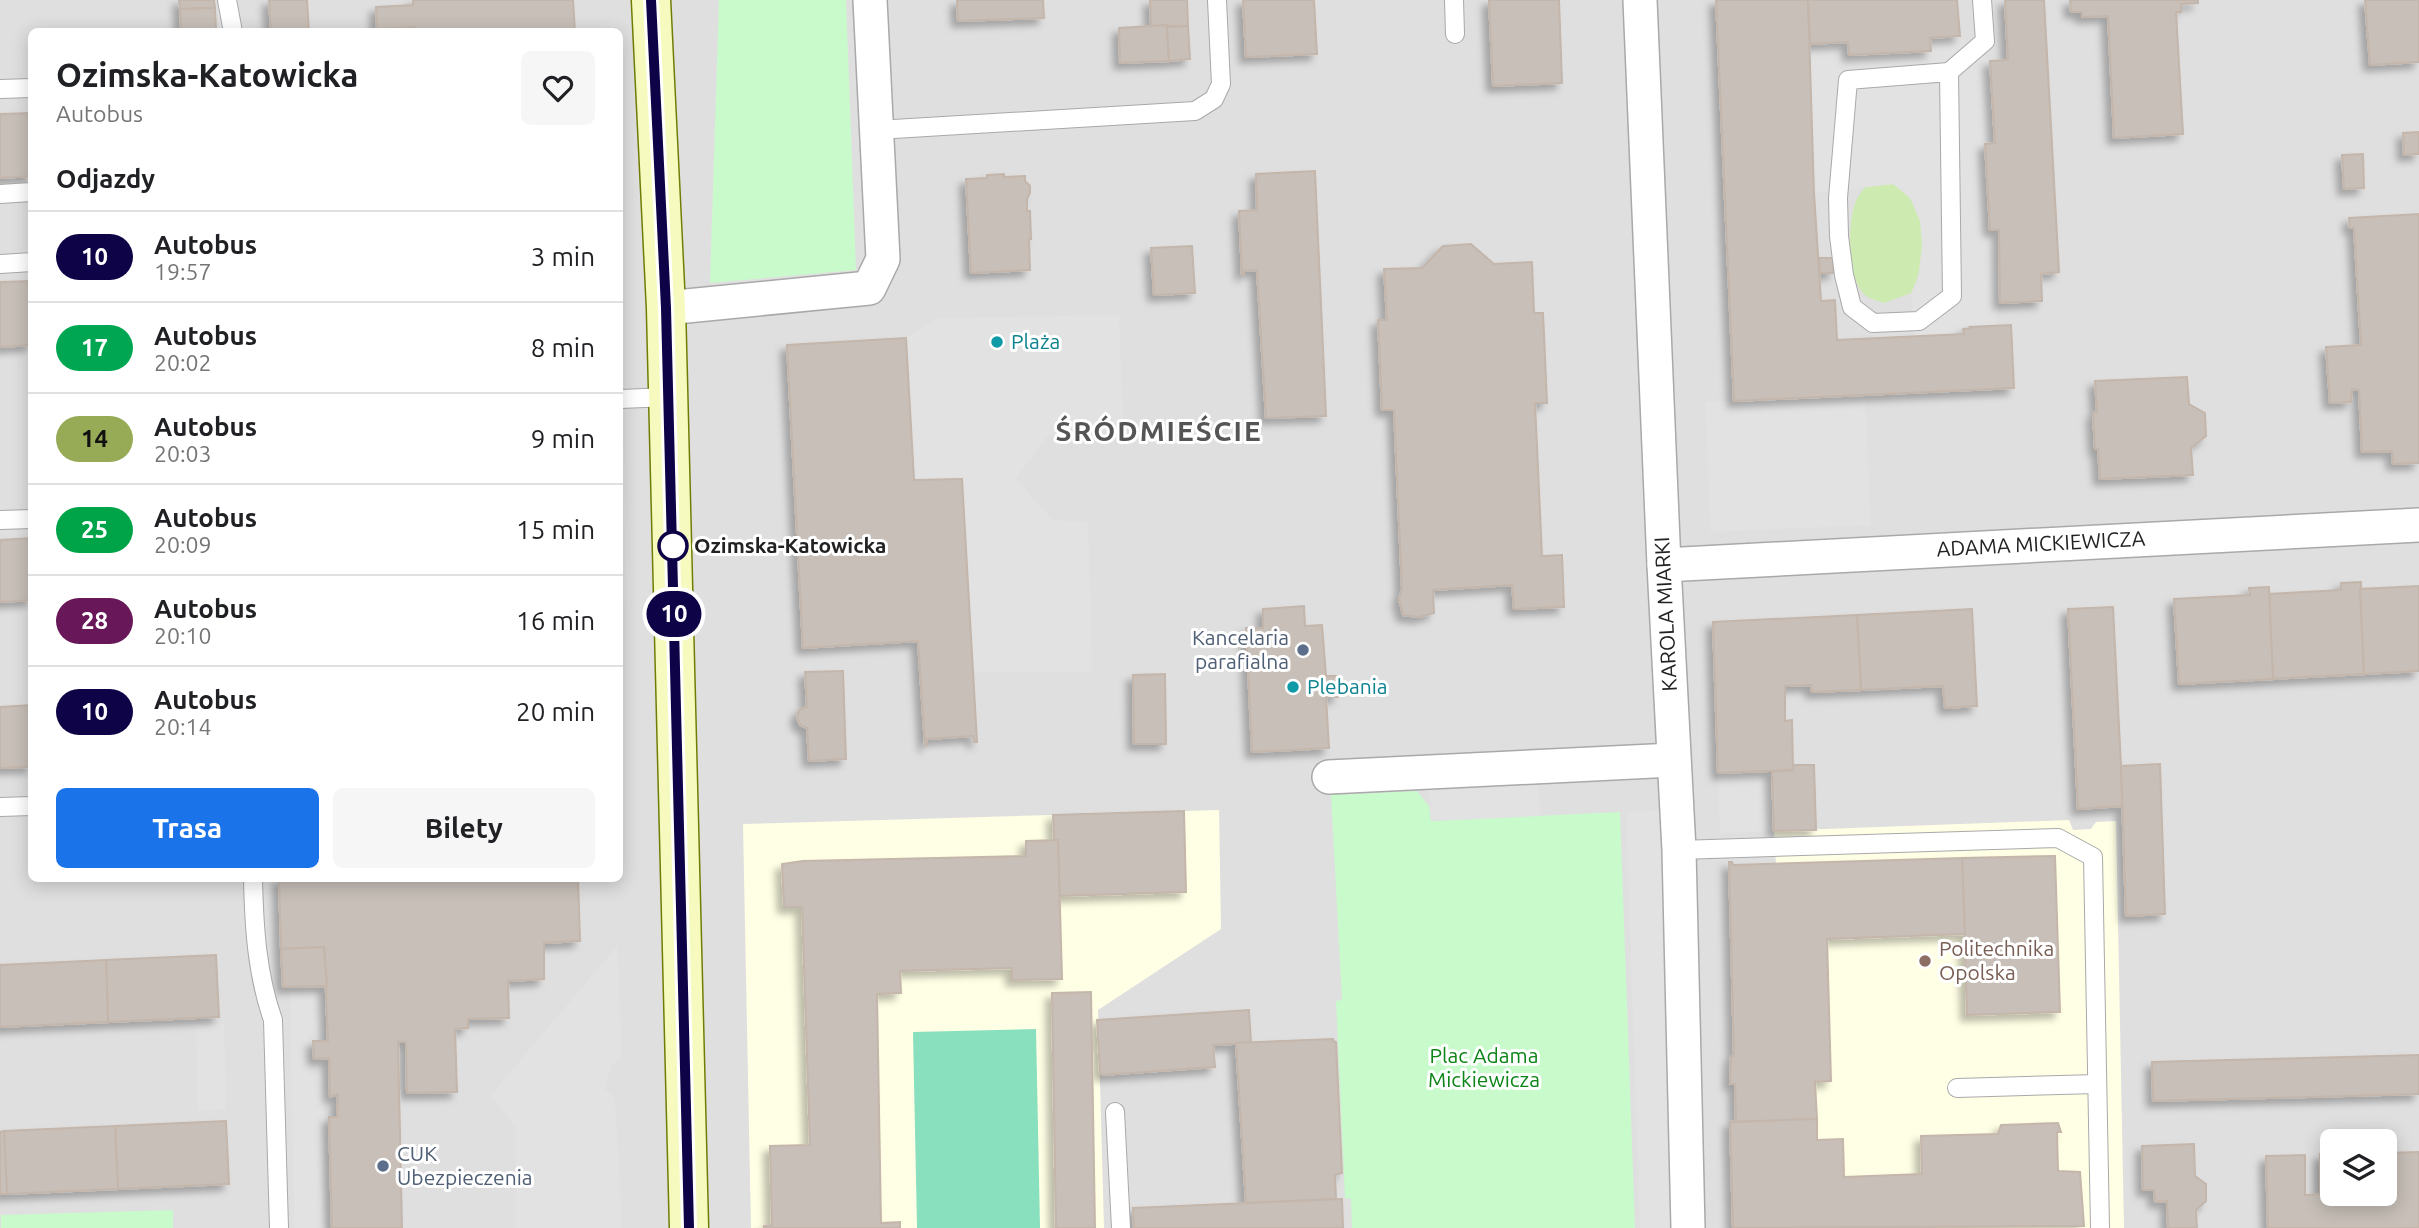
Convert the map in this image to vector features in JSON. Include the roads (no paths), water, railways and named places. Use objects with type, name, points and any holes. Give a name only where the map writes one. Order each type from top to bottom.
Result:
[{"type":"main road","points":[[652,0],[669,397],[690,1228]]},
{"type":"street","points":[[666,308],[869,288],[883,259],[870,0]]},
{"type":"street","name":"KAROLA MIARKI","points":[[1640,0],[1679,850],[1688,1228]]},
{"type":"street","name":"ADAMA MICKIEWICZA","points":[[1664,565],[2419,525]]},
{"type":"street","points":[[1329,776],[1673,760]]},
{"type":"lane","points":[[227,0],[232,28]]},
{"type":"lane","points":[[877,130],[1195,111],[1214,99],[1221,83],[1217,0]]},
{"type":"lane","points":[[1454,0],[1455,34]]},
{"type":"lane","points":[[1949,72],[1952,296],[1919,321],[1873,323],[1852,307],[1844,275],[1839,236],[1838,198],[1848,80],[1949,72],[1985,41],[1982,0]]},
{"type":"lane","points":[[0,89],[28,88]]},
{"type":"lane","points":[[0,194],[28,192]]},
{"type":"lane","points":[[0,264],[28,262]]},
{"type":"lane","points":[[623,398],[669,397]]},
{"type":"lane","points":[[0,520],[28,519]]},
{"type":"lane","points":[[0,807],[28,806]]},
{"type":"lane","points":[[1679,850],[2058,838],[2093,857],[2100,1228]]},
{"type":"lane","points":[[254,882],[254,923],[263,992],[273,1020],[279,1228]]},
{"type":"lane","points":[[1957,1088],[2097,1084]]},
{"type":"lane","points":[[1115,1112],[1121,1228]]},
{"type":"place","name":"Plaża","points":[[997,342]]},
{"type":"place","name":"Ozimska-Katowicka","points":[[673,546]]},
{"type":"place","name":"Kancelaria parafialna","points":[[1303,650]]},
{"type":"place","name":"Plebania","points":[[1293,687]]},
{"type":"place","name":"Politechnika Opolska","points":[[1925,961]]},
{"type":"place","name":"CUK Ubezpieczenia","points":[[383,1166]]},
{"type":"district","name":"ŚRÓDMIEŚCIE","points":[[1159,431]]},
{"type":"park label","name":"Plac Adama Mickiewicza","points":[[1484,1068]]}]
